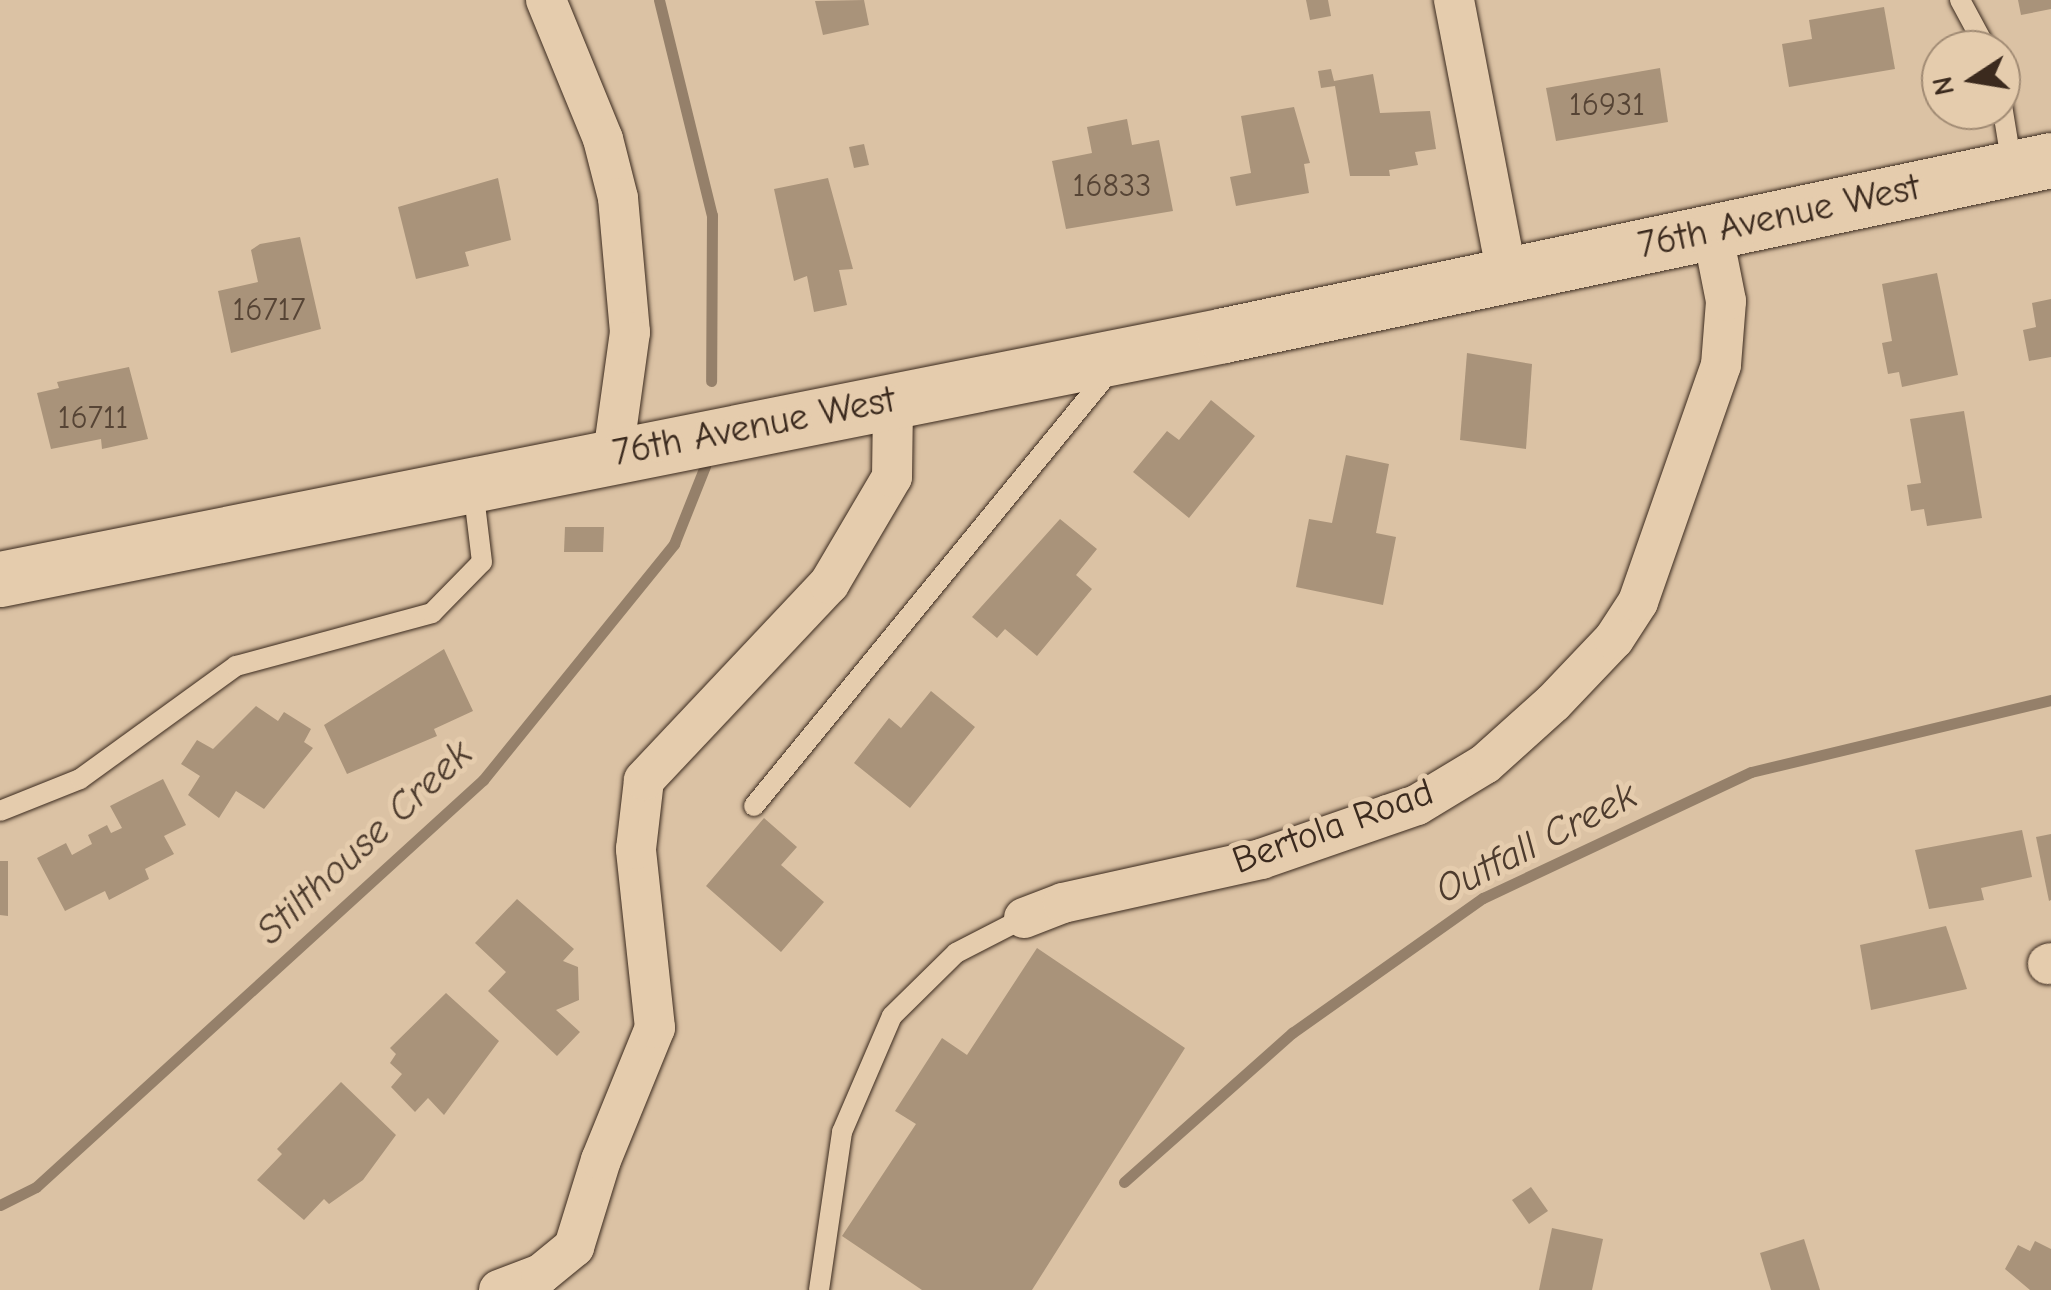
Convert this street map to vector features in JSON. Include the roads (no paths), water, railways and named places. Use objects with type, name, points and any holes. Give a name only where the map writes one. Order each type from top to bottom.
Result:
[{"type":"street","points":[[546,0],[603,139],[618,198],[630,332],[613,454]]},
{"type":"street","points":[[1454,0],[1507,274]]},
{"type":"street","name":"76th Avenue West","points":[[0,580],[471,480],[1123,355],[2031,164]]},
{"type":"street","name":"Bertola Road","points":[[1024,918],[1063,903],[1261,860],[1417,805],[1484,764],[1553,704],[1614,639],[1638,602],[1721,365],[1726,301],[1712,230]]},
{"type":"street","points":[[499,1290],[541,1274],[574,1246],[601,1160],[655,1028],[636,849],[644,780],[830,584],[892,477],[893,401]]},
{"type":"lane","points":[[1960,0],[1976,30]]},
{"type":"lane","points":[[2015,130],[2031,164]]},
{"type":"lane","points":[[754,806],[1123,355]]},
{"type":"lane","points":[[0,810],[80,780],[236,666],[432,613],[482,562],[471,480]]},
{"type":"lane","name":"Bertola Road","points":[[819,1290],[842,1132],[892,1016],[956,952],[1024,918]]},
{"type":"waterway","name":"Stilthouse Creek","points":[[659,0],[712,215],[711,381]]},
{"type":"waterway","name":"Stilthouse Creek","points":[[0,1205],[36,1187],[483,780],[674,544],[705,466]]},
{"type":"waterway","name":"Outfall Creek","points":[[1124,1182],[1292,1033],[1483,898],[1751,772],[2051,700]]}]
